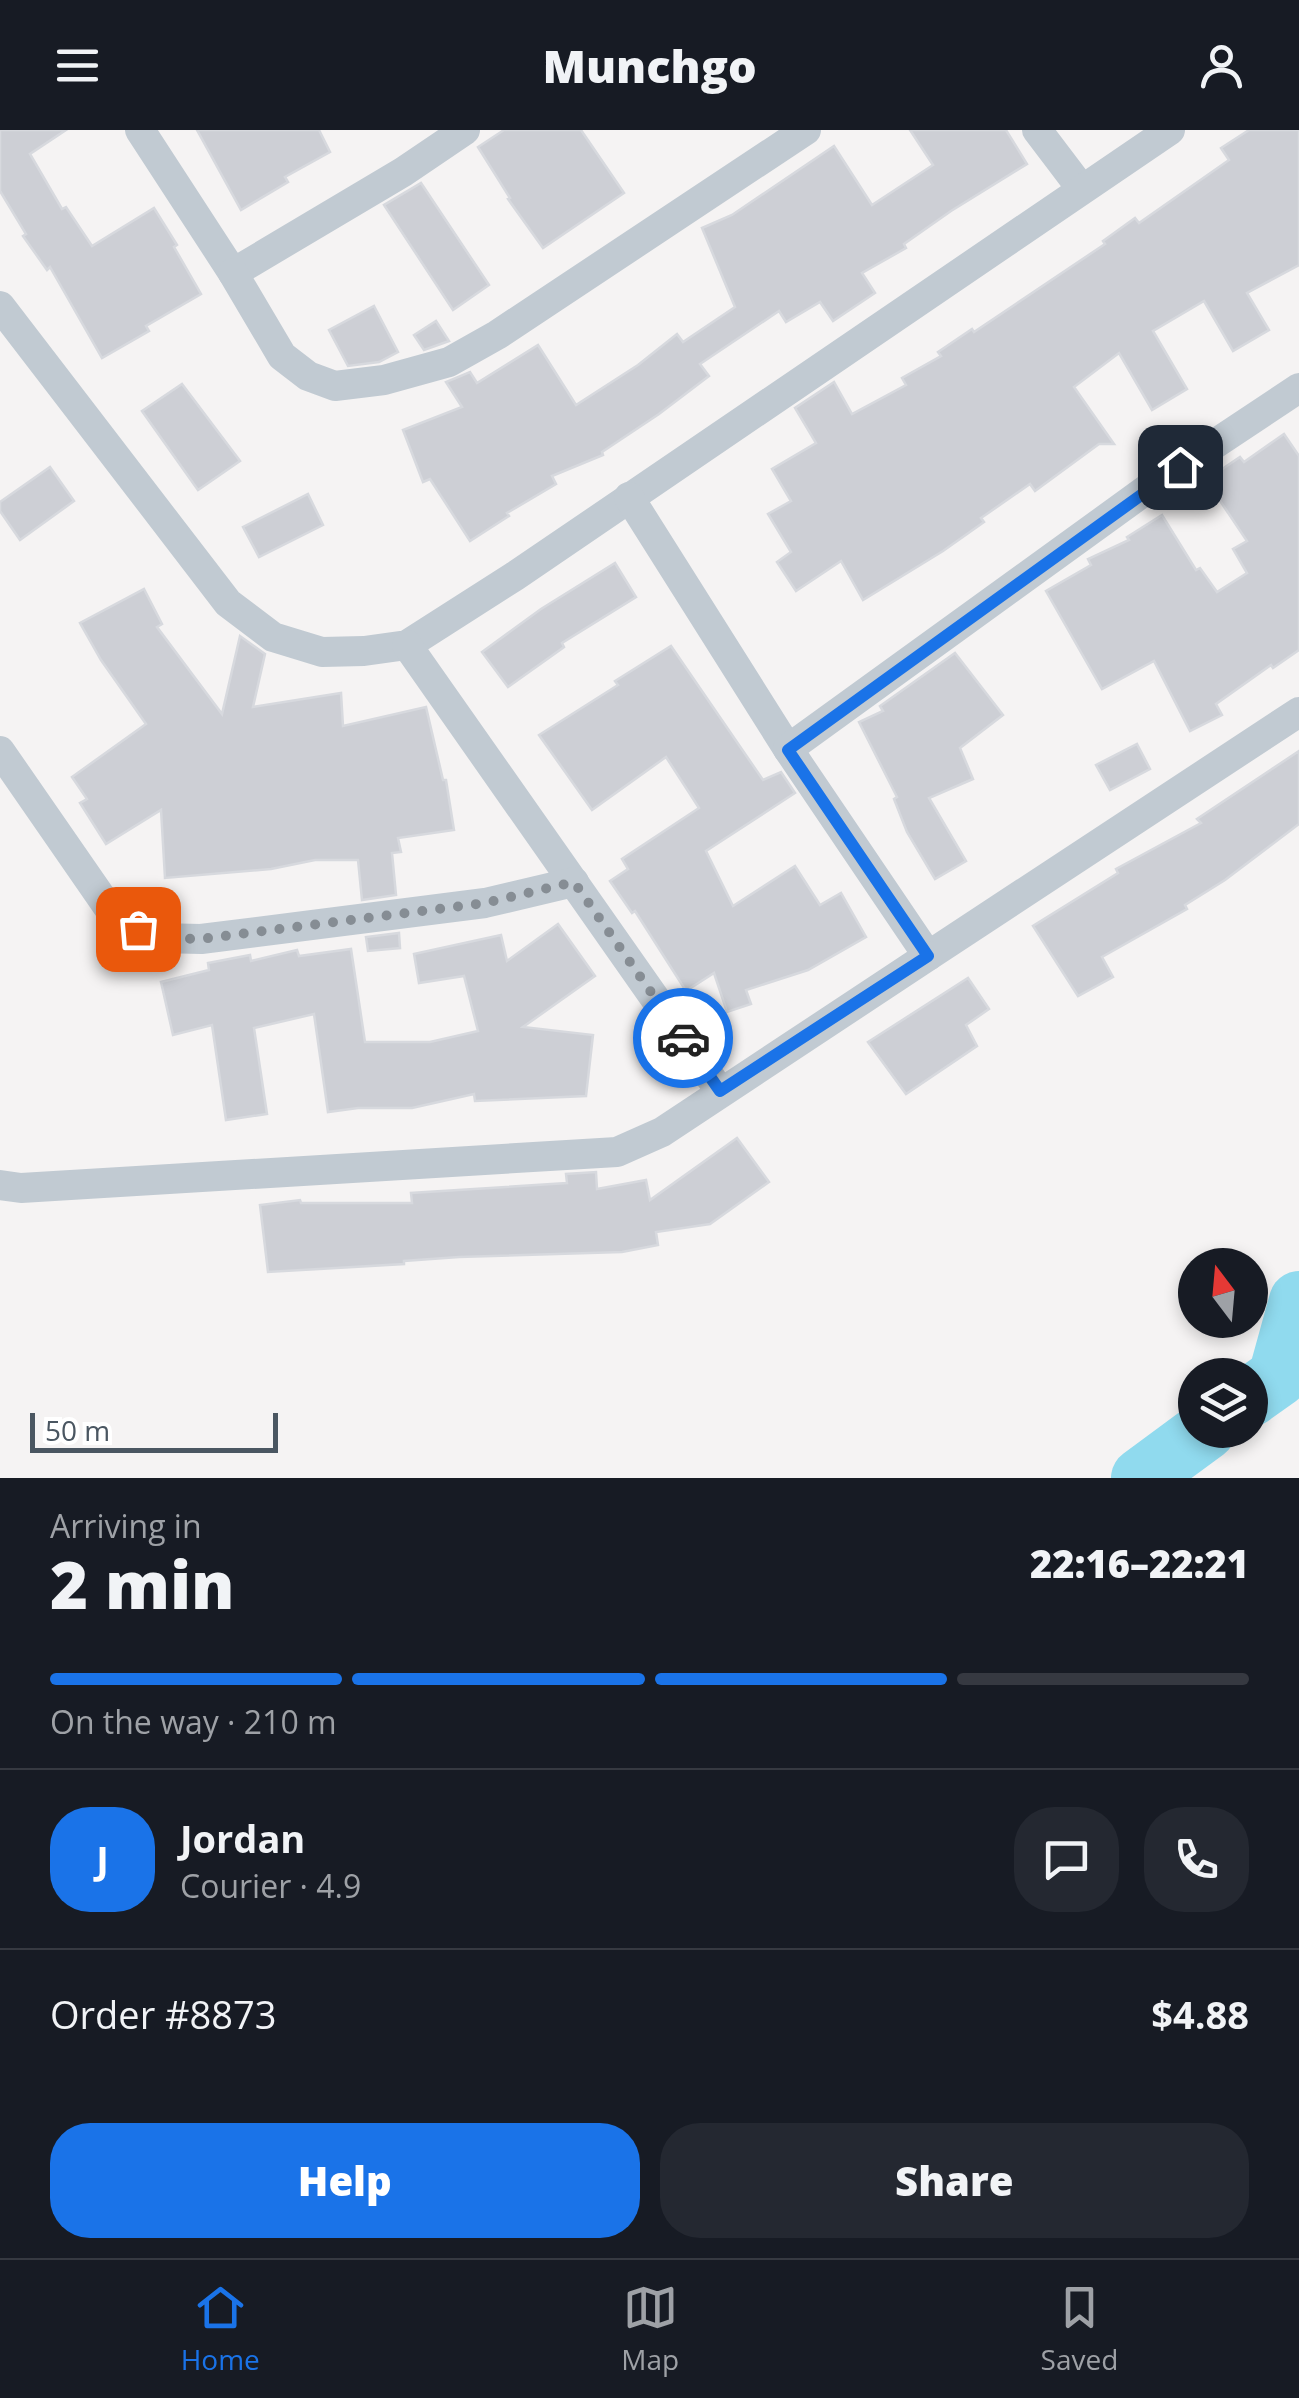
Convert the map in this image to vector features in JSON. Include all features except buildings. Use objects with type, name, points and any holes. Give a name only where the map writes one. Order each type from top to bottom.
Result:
[{"type":"street","points":[[140,130],[234,273],[282,356],[308,376],[335,386],[384,380],[449,362],[497,335],[806,130]]},
{"type":"street","points":[[234,273],[404,172],[465,130]]},
{"type":"street","points":[[1037,130],[1081,188]]},
{"type":"street","points":[[0,306],[228,603],[273,636],[322,652],[406,645],[1170,130]]},
{"type":"street","points":[[788,750],[1150,487],[1299,388]]},
{"type":"street","points":[[629,497],[788,750],[928,956]]},
{"type":"street","points":[[406,645],[720,1091]]},
{"type":"street","points":[[0,1184],[21,1188],[616,1152],[662,1132],[1299,712]]},
{"type":"street","points":[[0,751],[117,920],[158,938],[201,939],[485,903],[574,882]]},
{"type":"waterway","points":[[1268,1384],[1278,1377],[1299,1301]]},
{"type":"waterway","points":[[1141,1478],[1182,1448]]},
{"type":"way so far","points":[[138,929],[158,938],[201,939],[485,903],[574,882],[683,1038]]},
{"type":"route","points":[[683,1038],[720,1091],[928,956],[788,750],[1180,467]]}]
